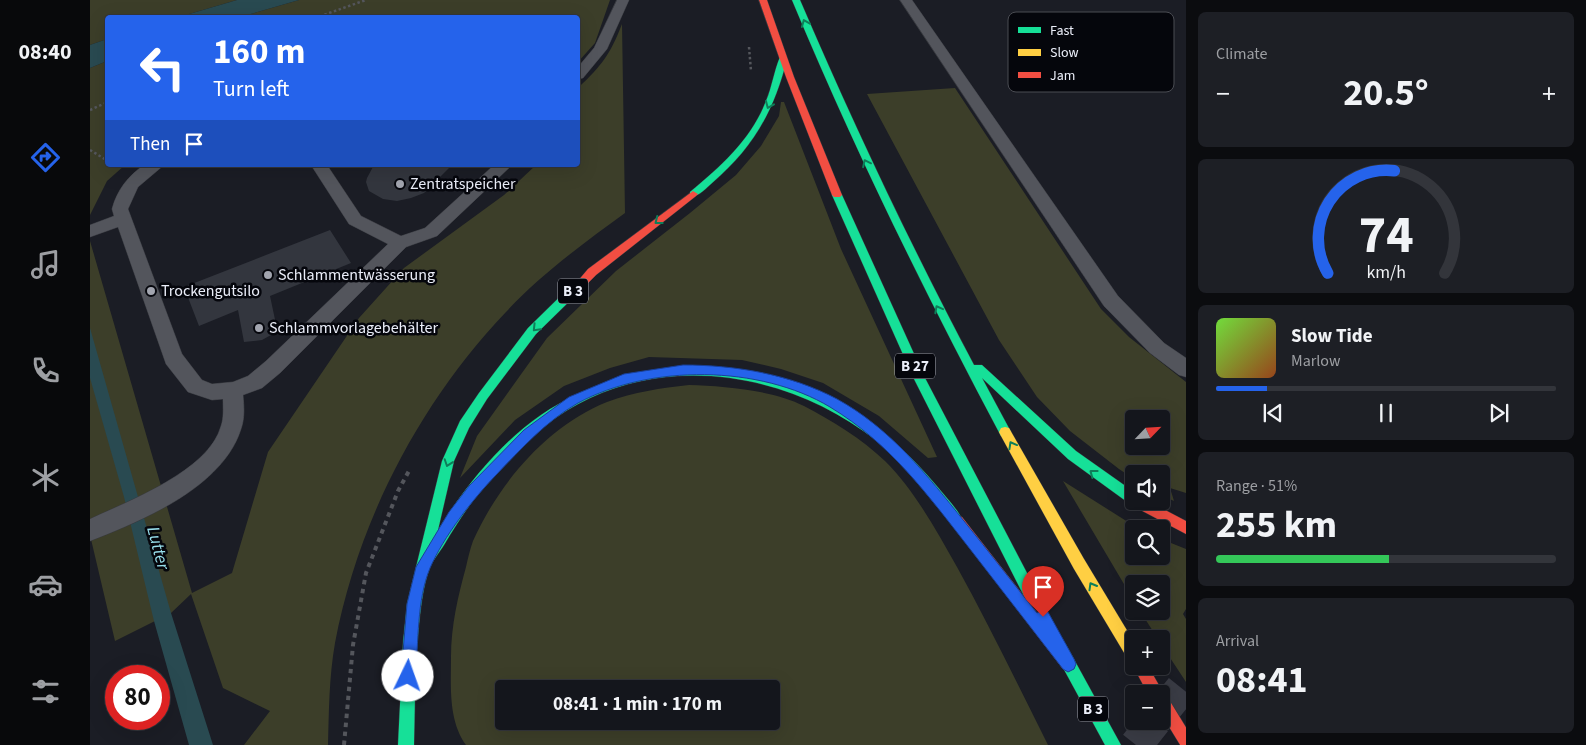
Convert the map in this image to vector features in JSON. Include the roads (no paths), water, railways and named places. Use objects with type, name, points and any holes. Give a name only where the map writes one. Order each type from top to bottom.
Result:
[{"type":"highway","name":"B 27","points":[[763,0],[783,59],[849,221],[904,344],[1017,570],[1071,669]]},
{"type":"highway","name":"B 27","points":[[796,0],[854,137],[921,276],[961,352]]},
{"type":"highway","name":"B 3","points":[[406,745],[410,643],[414,604],[448,461],[464,425],[483,396],[532,331],[592,272],[700,188],[742,150],[762,122],[778,83],[783,59]]},
{"type":"highway","points":[[961,352],[1067,452],[1092,473],[1125,495]]},
{"type":"highway","points":[[961,352],[1031,480],[1125,641]]},
{"type":"highway","name":"B 3","points":[[423,567],[453,516],[474,490],[528,433],[573,400],[607,385],[643,375],[700,369],[741,372],[765,378],[808,391],[833,403],[881,436],[918,473],[1071,669],[1113,745]]},
{"type":"highway","points":[[1151,510],[1184,528]]},
{"type":"highway","points":[[1170,715],[1186,741]]},
{"type":"lane","points":[[580,73],[600,49],[623,0]]},
{"type":"lane","points":[[906,0],[1111,301],[1157,348],[1186,369]]},
{"type":"lane","points":[[153,167],[135,180],[128,188],[120,209],[173,358],[195,386],[212,392],[233,390],[255,382],[273,368],[400,243],[431,232],[502,167]]},
{"type":"lane","points":[[320,167],[355,220],[400,243]]},
{"type":"lane","points":[[90,231],[124,219]]},
{"type":"lane","points":[[97,527],[165,494],[194,477],[212,461],[231,431],[233,390]]},
{"type":"water","points":[[237,0],[299,0],[247,15],[186,15]]},
{"type":"water","points":[[105,40],[105,62],[90,68],[90,45]]},
{"type":"water","points":[[90,328],[171,613],[213,745],[189,745],[170,678],[170,665],[166,665],[154,621],[124,497],[90,378]]},
{"type":"tunnel","points":[[1170,703],[1186,683]]},
{"type":"tunnel","points":[[1136,745],[1148,730]]},
{"type":"place","name":"Zentratspeicher","points":[[400,184]]},
{"type":"place","name":"Schlammentwässerung","points":[[268,275]]},
{"type":"place","name":"Trockengutsilo","points":[[151,291]]},
{"type":"place","name":"Schlammvorlagebehälter","points":[[259,328]]},
{"type":"water label","name":"Lutter","points":[[158,548]]}]
